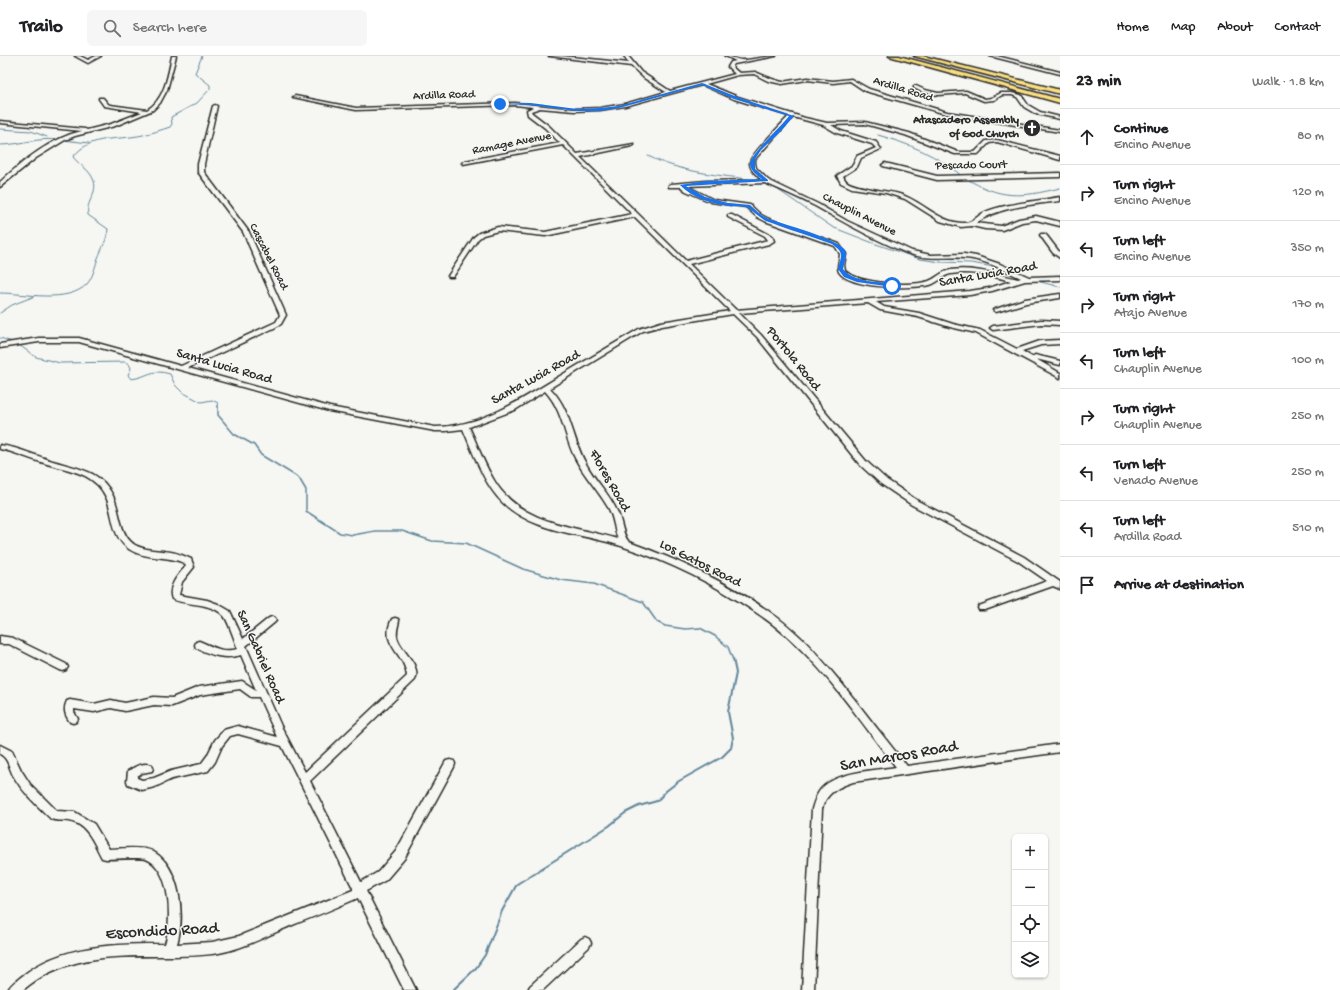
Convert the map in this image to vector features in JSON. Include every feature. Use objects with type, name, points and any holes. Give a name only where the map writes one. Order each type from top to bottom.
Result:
[{"type":"highway","points":[[892,56],[1060,100]]},
{"type":"highway","points":[[905,56],[1060,96]]},
{"type":"main road","points":[[917,56],[1060,92]]},
{"type":"street","points":[[77,56],[88,62],[99,56]]},
{"type":"street","points":[[0,185],[37,155],[74,135],[111,126],[147,111],[156,104],[164,90],[171,72],[174,56]]},
{"type":"street","points":[[551,56],[632,65]]},
{"type":"street","points":[[626,56],[632,65],[645,78],[670,93]]},
{"type":"street","points":[[727,56],[739,61]]},
{"type":"street","points":[[738,74],[730,66],[739,61],[763,59],[774,56]]},
{"type":"street","points":[[992,56],[1060,73]]},
{"type":"street","name":"Ardilla Road","points":[[295,97],[346,108],[365,110],[515,104],[577,110],[600,110],[619,107],[738,74],[755,73],[770,80],[782,83],[807,79],[833,82],[851,80],[867,90],[946,113],[1060,131]]},
{"type":"street","points":[[702,84],[736,98],[792,116],[825,124],[843,134],[874,143],[879,149],[859,157],[854,166],[840,176],[843,182],[854,187],[887,192],[907,198],[942,220],[961,225],[972,224],[985,228],[1002,228],[1018,221],[1031,218],[1041,218],[1060,224]]},
{"type":"street","points":[[916,87],[924,91],[938,94],[966,92],[984,100],[992,99],[1001,94],[1012,94],[1018,96],[1026,106],[1038,113],[1060,118]]},
{"type":"street","points":[[101,99],[106,105],[147,111]]},
{"type":"street","name":"Portola Road","points":[[515,104],[547,127],[684,263],[736,312],[769,348],[859,459],[884,482],[915,503],[1021,559],[1057,584]]},
{"type":"street","name":"Cascabel Road","points":[[182,368],[272,327],[279,322],[283,315],[246,232],[202,172],[201,164],[214,106]]},
{"type":"street","points":[[530,114],[529,111],[532,108],[546,106]]},
{"type":"street","name":"Chauplin Avenue","points":[[792,116],[753,159],[752,165],[754,169],[766,181],[816,205],[845,222],[910,252],[931,257],[964,256],[976,258],[1003,267],[1028,278]]},
{"type":"street","points":[[0,122],[32,126],[94,130]]},
{"type":"street","points":[[825,124],[855,122],[869,124],[907,134],[942,148],[963,154],[976,153],[988,142],[997,141],[1060,158]]},
{"type":"street","points":[[74,135],[77,131],[76,129]]},
{"type":"street","name":"Ramage Avenue","points":[[465,163],[563,144]]},
{"type":"street","points":[[576,156],[632,145]]},
{"type":"street","name":"Pescado Court","points":[[885,165],[936,178],[1060,175]]},
{"type":"street","points":[[671,186],[766,181]]},
{"type":"street","points":[[682,185],[688,190],[713,201],[748,206],[759,216],[767,220],[837,245],[843,250],[844,256],[840,267],[846,276],[853,279],[887,285],[922,284],[933,282],[943,274],[959,272],[977,273],[1017,281]]},
{"type":"street","points":[[972,224],[984,215],[996,210],[1060,200]]},
{"type":"street","points":[[451,276],[476,238],[481,234],[498,230],[545,234],[636,215]]},
{"type":"street","points":[[684,263],[767,244],[771,241],[767,235],[730,216]]},
{"type":"street","points":[[1043,235],[1047,238],[1055,253],[1060,256]]},
{"type":"street","name":"Santa Lucia Road","points":[[0,346],[34,339],[79,340],[329,409],[435,429],[446,429],[465,426],[513,408],[648,327],[736,312],[970,294],[990,290],[1028,278],[1060,278]]},
{"type":"street","points":[[996,310],[1025,301],[1060,296]]},
{"type":"street","points":[[870,301],[882,309],[920,315],[952,326],[978,331],[1028,357],[1060,376]]},
{"type":"street","points":[[993,328],[1041,322],[1060,323]]},
{"type":"street","points":[[1017,351],[1040,343],[1060,342]]},
{"type":"street","points":[[1028,357],[1060,363]]},
{"type":"street","name":"Flores Road","points":[[546,388],[560,404],[578,456],[616,516],[621,540],[626,544]]},
{"type":"street","name":"Los Gatos Road","points":[[465,426],[490,478],[502,497],[525,515],[565,530],[626,544],[684,568],[748,603],[787,629],[820,664],[904,770]]},
{"type":"street","name":"San Gabriel Road","points":[[0,447],[15,449],[41,460],[79,469],[102,483],[110,497],[121,534],[126,541],[136,549],[146,553],[181,557],[188,561],[190,567],[180,578],[174,589],[176,597],[183,601],[206,603],[218,607],[227,613],[285,743],[410,990]]},
{"type":"street","points":[[982,608],[1057,584]]},
{"type":"street","points":[[198,645],[219,654],[232,655],[242,648],[272,620]]},
{"type":"street","points":[[304,780],[412,677],[412,670],[393,641],[391,629],[395,621]]},
{"type":"street","points":[[0,640],[10,641],[63,667]]},
{"type":"street","points":[[73,719],[69,712],[70,704],[94,708],[111,704],[125,707],[154,701],[172,702],[199,691],[242,685],[254,694],[262,693]]},
{"type":"street","points":[[148,768],[140,769],[132,774],[132,781],[142,785],[155,782],[171,775],[204,768],[211,759],[218,742],[227,733],[238,730],[285,743]]},
{"type":"street","name":"San Marcos Road","points":[[808,990],[817,810],[820,797],[829,788],[853,778],[1060,748]]},
{"type":"street","points":[[0,749],[9,754],[17,774],[26,787],[55,816],[75,817],[90,827],[106,854],[148,854],[164,866],[170,879],[174,902],[172,943],[169,950]]},
{"type":"street","name":"Escondido Road","points":[[14,990],[44,968],[75,956],[97,952],[202,949],[242,941],[300,917],[324,909],[382,876],[400,854],[450,764]]},
{"type":"street","points":[[534,990],[585,943]]},
{"type":"waterway","points":[[0,293],[58,296],[79,290],[87,284],[94,272],[108,229],[88,215],[89,204],[95,186],[94,181],[85,168],[73,157],[80,150],[96,142],[143,135],[170,127],[172,124],[171,117],[197,103],[210,89],[210,85],[195,73],[202,56]]},
{"type":"waterway","points":[[0,129],[31,131],[47,137]]},
{"type":"waterway","points":[[878,135],[901,142],[933,156],[962,176]]},
{"type":"waterway","points":[[0,145],[36,140],[59,140]]},
{"type":"waterway","points":[[63,140],[89,143]]},
{"type":"waterway","points":[[648,156],[661,162],[687,170],[756,180]]},
{"type":"waterway","points":[[965,178],[989,190],[1011,195],[1033,194],[1060,188]]},
{"type":"waterway","points":[[771,185],[832,227],[873,243],[920,259],[940,262],[971,263],[1000,268]]},
{"type":"waterway","points":[[1037,281],[1060,287]]},
{"type":"waterway","points":[[0,313],[12,305],[35,296]]},
{"type":"waterway","points":[[0,338],[16,343]]},
{"type":"waterway","points":[[19,345],[36,357],[60,363],[125,362],[129,364],[131,368],[128,375],[131,379],[154,372],[170,374],[175,385],[182,392],[201,402],[212,400],[218,403],[218,415],[234,434],[254,445],[261,455],[299,478],[306,490],[306,511],[340,533],[353,535],[375,531],[402,531],[432,541],[466,543],[523,569],[561,580],[594,584],[643,602],[657,622],[665,626],[685,629],[700,628],[715,636],[728,647],[733,660]]},
{"type":"waterway","points":[[453,990],[476,968],[485,955],[502,911],[517,884],[609,826],[625,813],[639,806],[657,801],[666,791],[679,781],[722,757],[731,748],[733,738],[728,712],[736,673],[733,659]]},
{"type":"place","name":"Atascadero Assembly of God Church","points":[[1032,128]]},
{"type":"route","points":[[500,104],[530,104],[577,110],[600,110],[619,107],[702,84],[724,94],[792,116],[756,154],[752,161],[754,169],[766,181],[736,183],[715,182],[682,185],[703,198],[728,204],[748,206],[752,208],[759,216],[767,220],[833,243],[843,250],[844,256],[840,267],[846,276],[859,281],[892,286]]}]
